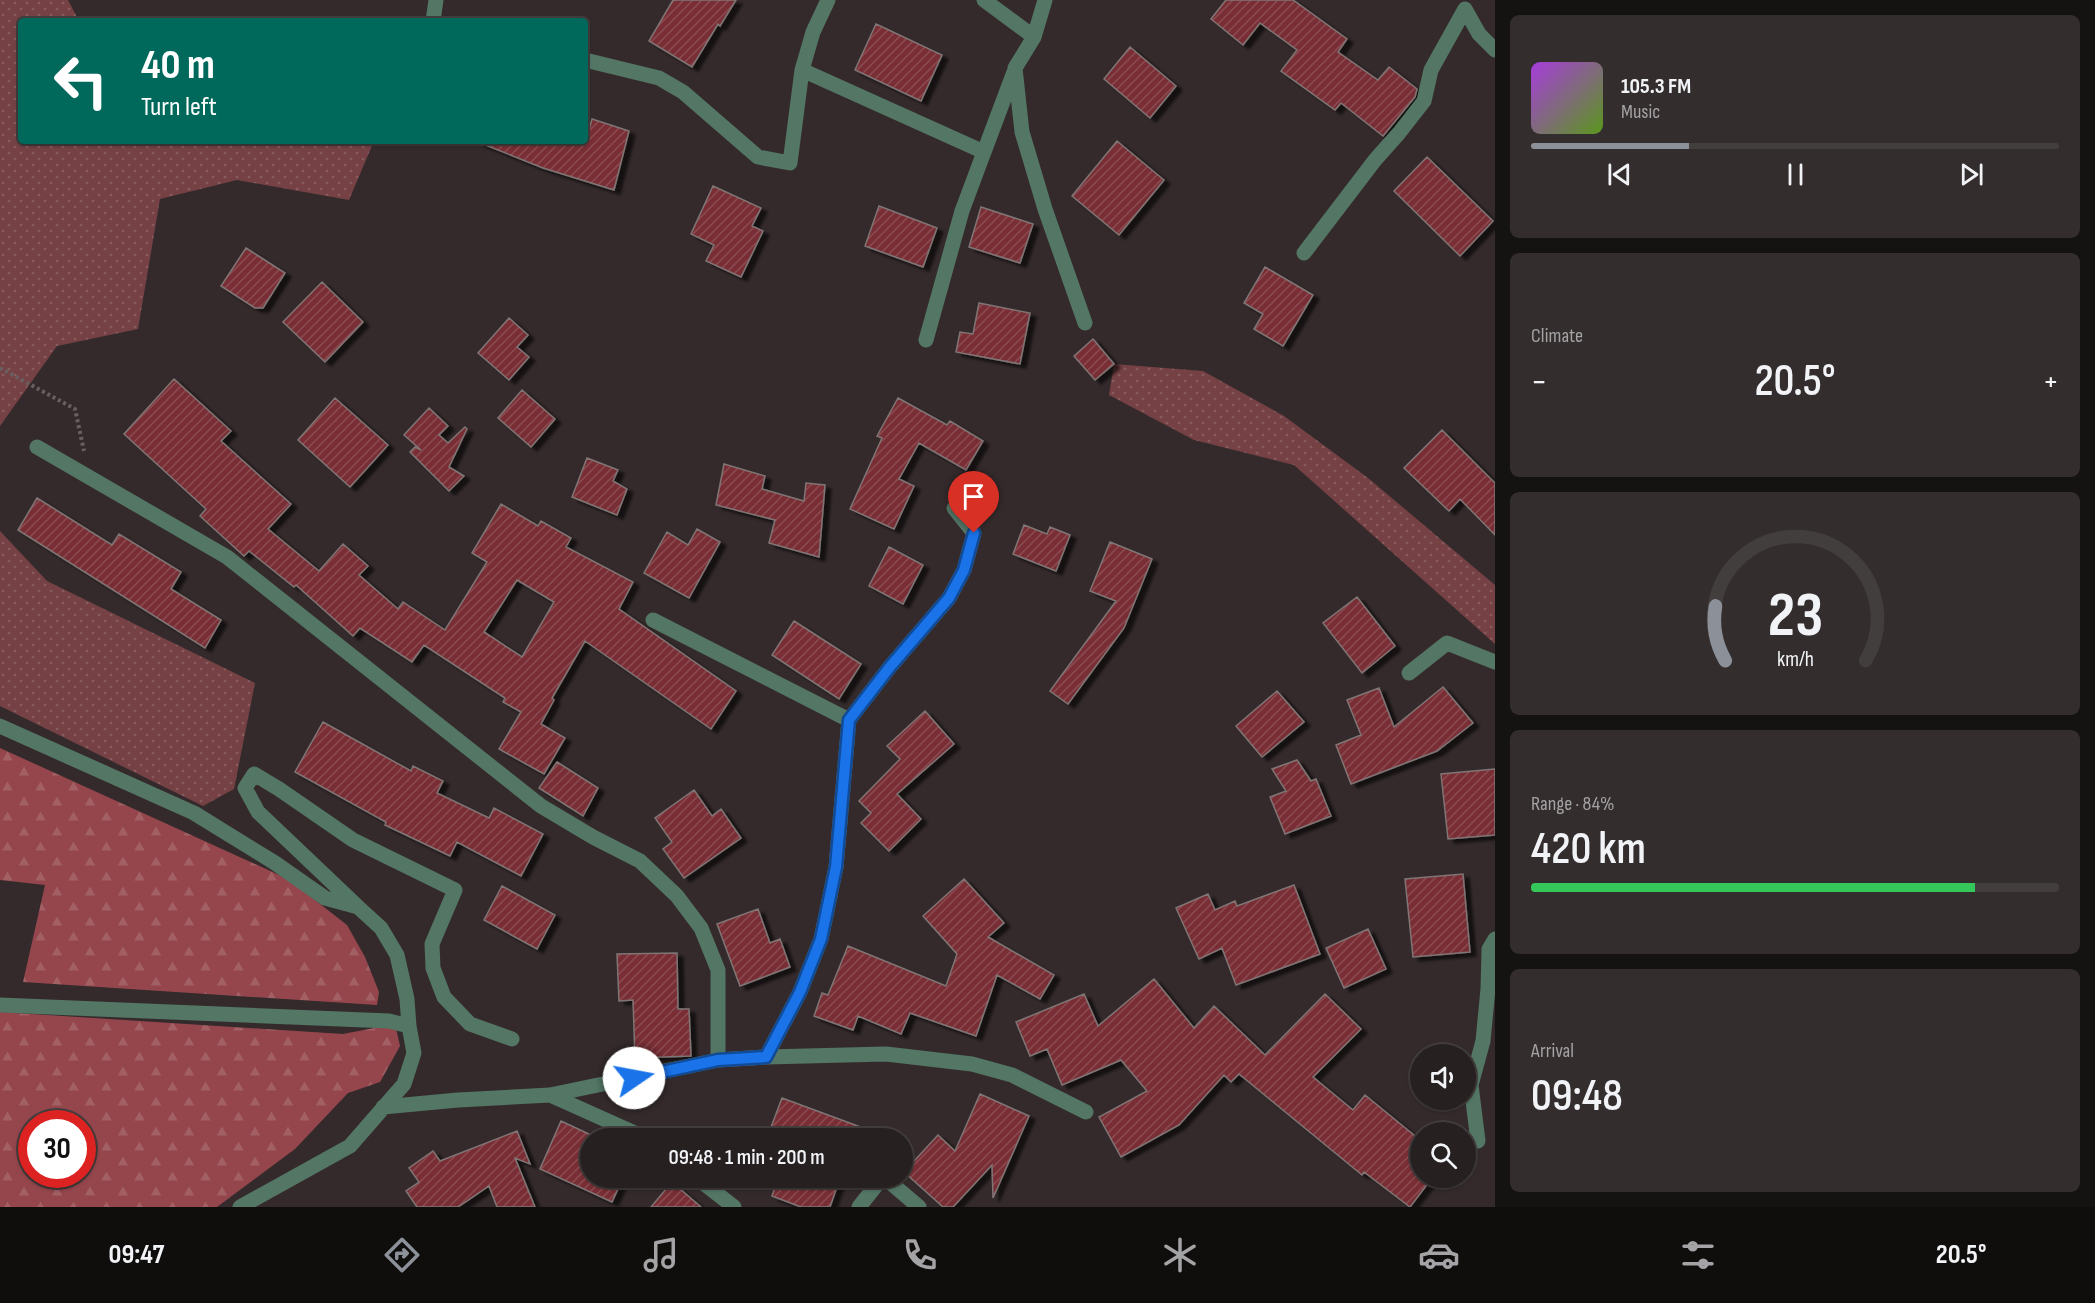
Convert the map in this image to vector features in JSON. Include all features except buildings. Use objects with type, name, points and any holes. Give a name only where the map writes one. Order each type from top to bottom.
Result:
[{"type":"street","points":[[433,18],[436,0]]},
{"type":"street","points":[[588,61],[659,78],[683,92],[758,157],[790,163],[802,70],[813,32],[828,0]]},
{"type":"street","points":[[984,0],[1034,37]]},
{"type":"street","points":[[926,340],[962,211],[1015,68],[1034,37],[1046,0]]},
{"type":"street","points":[[1304,253],[1424,100],[1431,70],[1465,9],[1479,34],[1495,50]]},
{"type":"street","points":[[1015,68],[1022,132],[1045,209],[1085,323]]},
{"type":"street","points":[[802,70],[984,152]]},
{"type":"street","points":[[37,447],[227,557],[541,806],[593,837],[640,861],[677,896],[701,927],[718,970],[718,1060]]},
{"type":"street","points":[[766,1057],[800,992],[821,939],[836,867],[849,720],[889,668],[949,598],[964,570],[974,533],[954,508]]},
{"type":"street","points":[[653,620],[849,720]]},
{"type":"street","points":[[1409,673],[1447,643],[1495,662]]},
{"type":"street","points":[[0,726],[194,813],[275,863],[325,898],[358,907]]},
{"type":"street","points":[[240,1207],[350,1146],[404,1084],[414,1053],[407,999],[397,955],[381,928],[258,812],[245,788],[254,774],[352,840],[455,890],[432,944],[433,968],[444,998],[470,1023],[512,1039]]},
{"type":"street","points":[[1478,1142],[1471,1085],[1483,1041],[1489,949],[1495,939]]},
{"type":"street","points":[[0,1005],[389,1021],[409,1026]]},
{"type":"street","points":[[383,1107],[550,1095],[718,1060],[886,1054],[972,1064],[1012,1075],[1086,1112]]},
{"type":"street","points":[[550,1095],[624,1128]]},
{"type":"street","points":[[710,1188],[734,1207]]},
{"type":"street","points":[[858,1207],[875,1188]]},
{"type":"street","points":[[896,1188],[919,1207]]},
{"type":"path","points":[[0,368],[75,409],[90,478]]},
{"type":"shaded area","points":[[0,0],[68,0],[77,18],[18,18],[18,144],[373,144],[349,200],[237,180],[160,199],[138,329],[57,346],[0,426]]},
{"type":"shaded area","points":[[1114,364],[1203,371],[1284,416],[1368,478],[1495,585],[1495,644],[1294,465],[1194,440],[1109,395]]},
{"type":"shaded area","points":[[0,531],[47,581],[255,683],[234,789],[203,806],[0,706]]},
{"type":"green space","points":[[0,748],[288,879],[347,925],[365,957],[379,992],[377,1005],[23,982],[45,885],[0,880]]},
{"type":"green space","points":[[0,1012],[343,1034],[395,1024],[400,1046],[380,1082],[348,1093],[295,1149],[217,1207],[0,1207]]},
{"type":"route","points":[[634,1078],[718,1060],[766,1057],[800,992],[821,939],[836,867],[849,720],[889,668],[949,598],[964,570],[974,533]]}]
